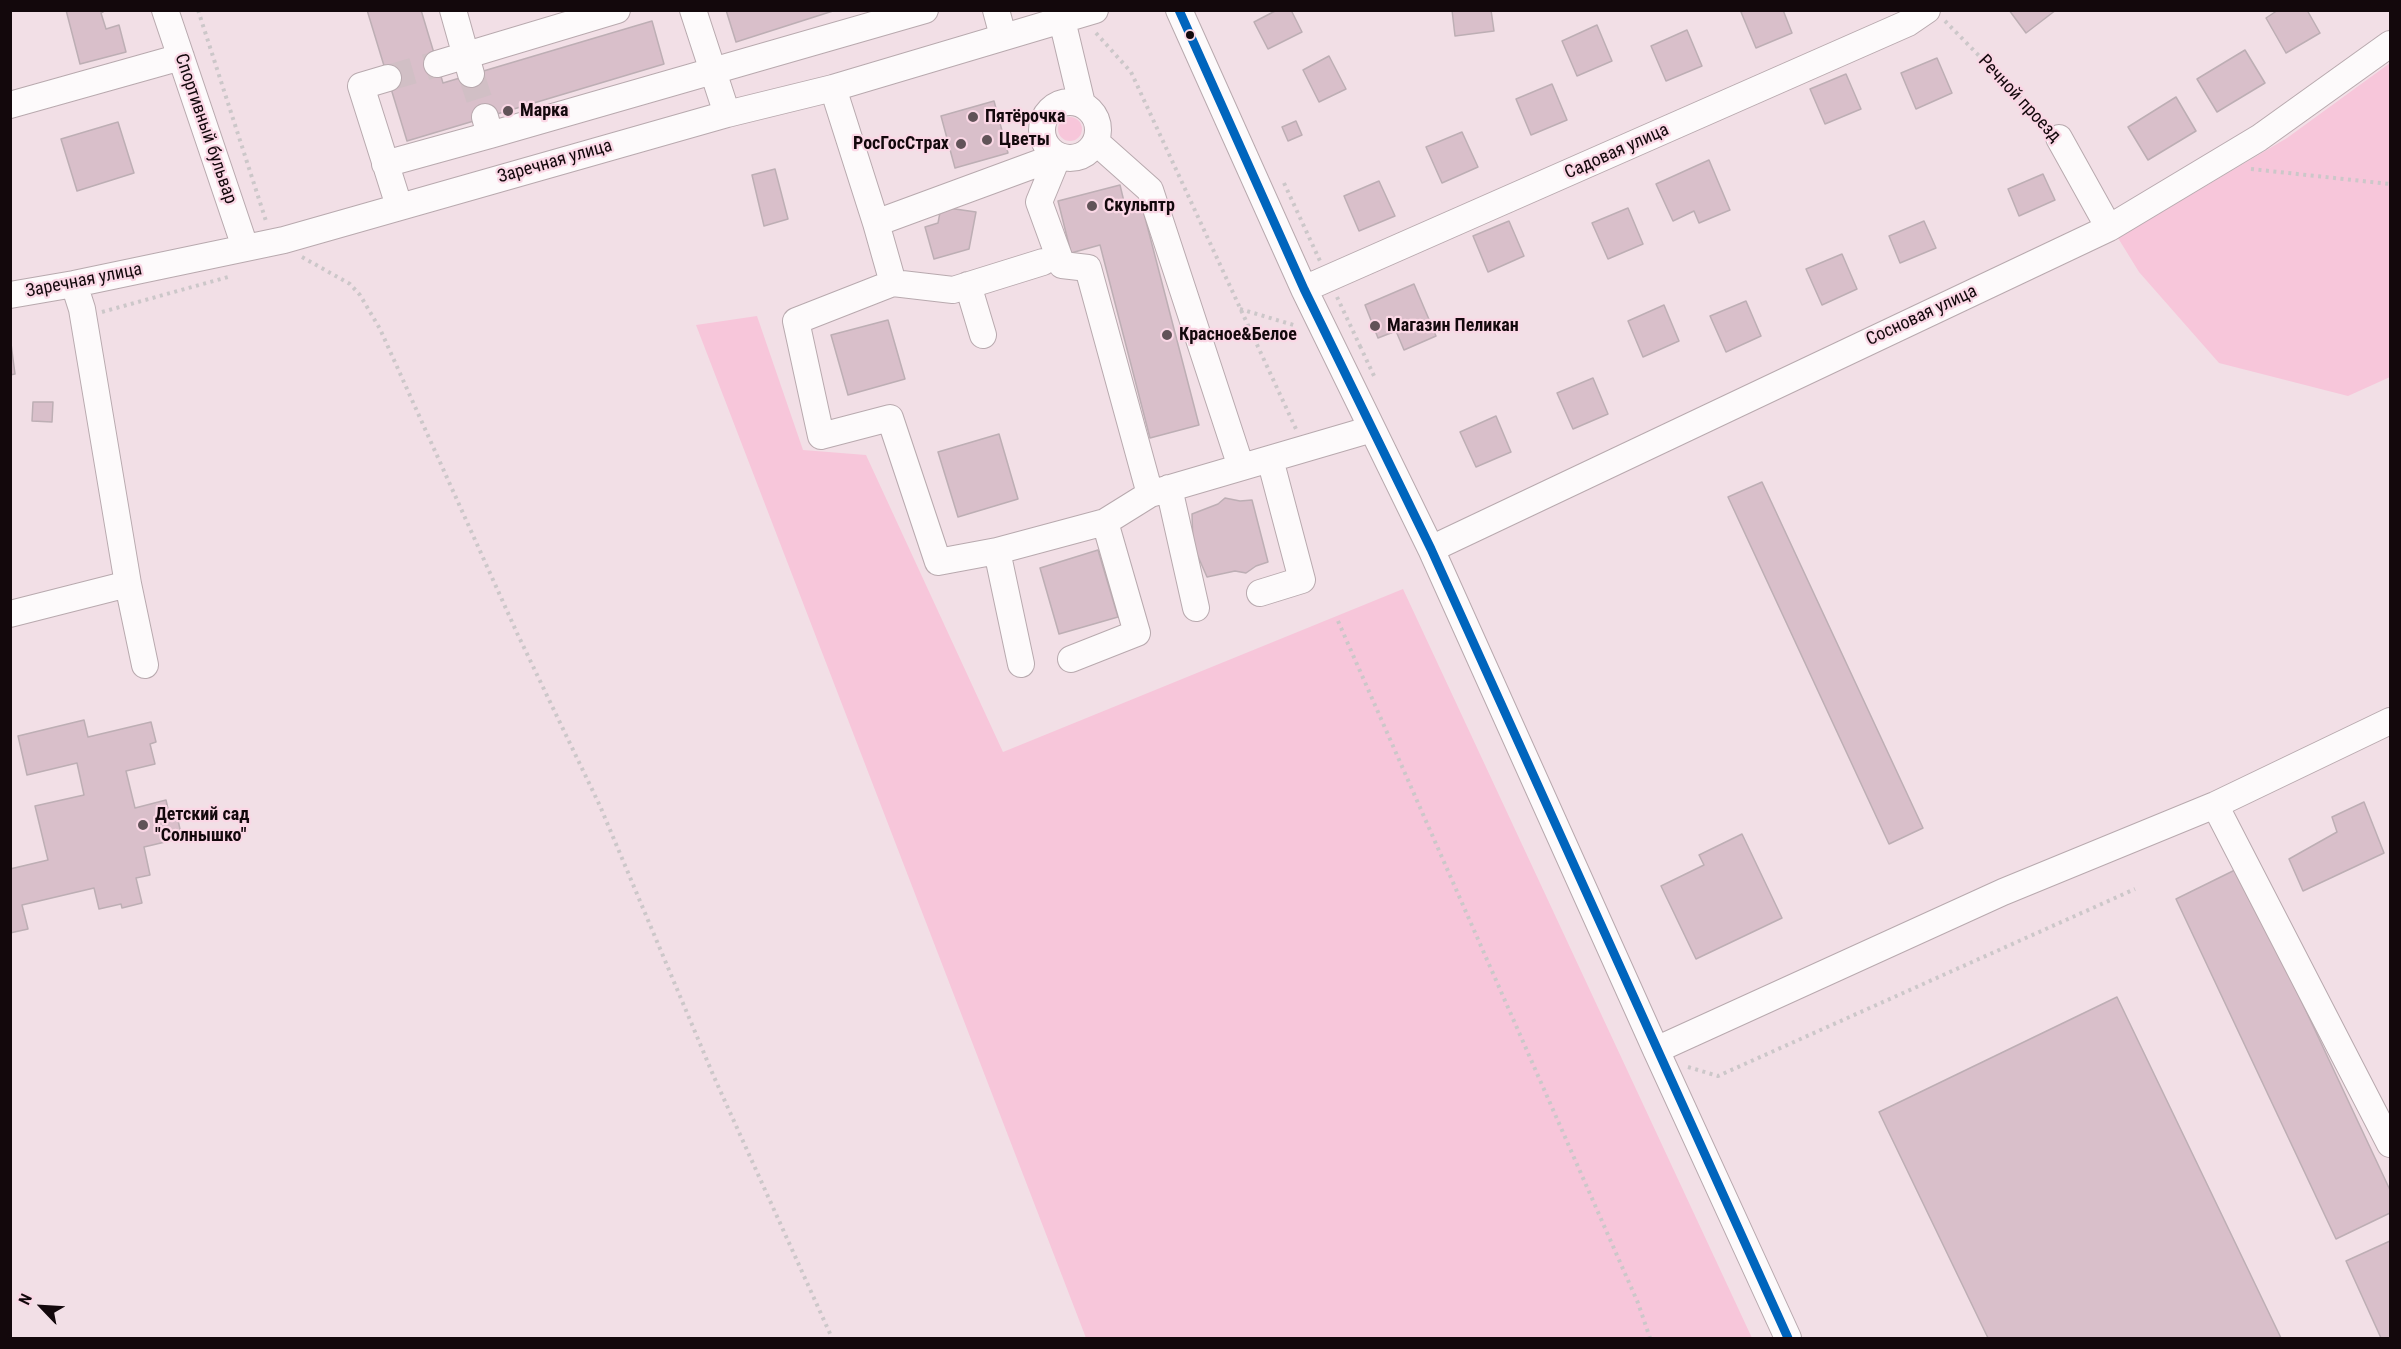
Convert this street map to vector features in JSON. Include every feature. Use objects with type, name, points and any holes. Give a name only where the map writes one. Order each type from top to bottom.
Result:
[{"type":"street","name":"Спортивный бульвар","points":[[165,10],[245,247]]},
{"type":"street","points":[[453,10],[469,65]]},
{"type":"street","points":[[437,64],[469,65],[617,10]]},
{"type":"street","points":[[693,10],[727,114]]},
{"type":"street","points":[[385,164],[488,126],[712,71],[926,10]]},
{"type":"street","points":[[996,10],[1004,36]]},
{"type":"street","points":[[1179,10],[1304,289],[1431,549],[1788,1338]]},
{"type":"street","name":"Садовая улица","points":[[1304,289],[1908,23],[1935,15]]},
{"type":"street","points":[[876,223],[1058,156],[1080,157],[1096,142],[1098,120],[1082,104],[1062,20]]},
{"type":"street","name":"Заречная улица","points":[[10,295],[74,284],[278,241],[727,114],[833,88],[1062,20],[1095,22]]},
{"type":"street","name":"Сосновая улица","points":[[1431,549],[2109,228],[2216,166],[2259,138],[2391,44]]},
{"type":"street","points":[[10,105],[181,57]]},
{"type":"street","points":[[388,78],[361,86],[399,206]]},
{"type":"street","points":[[833,88],[876,223],[892,283]]},
{"type":"street","points":[[1058,156],[1043,140],[1044,118],[1060,103],[1082,104]]},
{"type":"street","name":"Речной проезд","points":[[2059,138],[2109,228]]},
{"type":"street","points":[[1096,142],[1150,190],[1241,467]]},
{"type":"street","points":[[1058,156],[1039,202],[1062,265],[1088,268],[1196,608]]},
{"type":"street","points":[[1043,262],[952,290],[892,283],[796,321],[821,436],[890,418],[938,562],[997,551],[1104,522],[1160,491],[1372,429]]},
{"type":"street","points":[[74,284],[82,309],[128,584],[145,665]]},
{"type":"street","points":[[968,285],[983,335]]},
{"type":"street","points":[[1260,593],[1302,580],[1270,459]]},
{"type":"street","points":[[1071,659],[1137,633],[1104,522]]},
{"type":"street","points":[[997,551],[1021,664]]},
{"type":"street","points":[[10,614],[128,584]]},
{"type":"street","points":[[1656,1050],[2003,892],[2215,804],[2391,722]]},
{"type":"street","points":[[2215,804],[2391,1144]]},
{"type":"path","points":[[198,10],[278,241],[350,284],[360,295],[380,329],[517,633],[600,806],[714,1077],[832,1338]]},
{"type":"path","name":"Речной проезд","points":[[1935,15],[2059,138]]},
{"type":"path","points":[[1095,22],[1131,72],[1305,448]]},
{"type":"path","points":[[2216,166],[2391,184]]},
{"type":"path","points":[[1360,346],[1380,389]]},
{"type":"path","points":[[1338,621],[1634,1292],[1650,1338]]},
{"type":"path","points":[[1683,1056],[1688,1067],[1718,1076],[2135,889]]},
{"type":"shaded area","points":[[2390,63],[2390,377],[2348,396],[2219,363],[2139,272],[2118,238],[2287,138]]},
{"type":"shaded area","points":[[1070,117],[1075,118],[1081,124],[1081,134],[1075,140],[1070,141],[1065,140],[1059,134],[1058,129],[1059,124],[1065,118]]},
{"type":"shaded area","points":[[757,316],[803,450],[866,455],[1003,752],[1403,589],[1752,1338],[1086,1338],[696,325]]},
{"type":"building","points":[[66,10],[106,10],[101,13],[106,29],[119,25],[126,52],[80,64]]},
{"type":"building","points":[[367,10],[421,10],[443,83],[652,21],[664,64],[407,141]]},
{"type":"building","points":[[726,10],[836,10],[736,42]]},
{"type":"building","points":[[1277,10],[1291,10],[1302,32],[1268,49],[1254,22]]},
{"type":"building","points":[[1452,10],[1491,10],[1494,31],[1455,36]]},
{"type":"building","points":[[1783,10],[1792,33],[1756,48],[1741,12]]},
{"type":"building","points":[[2009,10],[2056,10],[2026,33]]},
{"type":"building","points":[[2278,10],[2307,10],[2320,33],[2286,53],[2266,18]]},
{"type":"building","points":[[1597,25],[1612,61],[1577,76],[1562,41]]},
{"type":"building","points":[[1687,30],[1702,66],[1666,81],[1651,46]]},
{"type":"building","points":[[2245,50],[2265,83],[2217,112],[2197,79]]},
{"type":"building","points":[[1329,56],[1346,89],[1319,102],[1303,70]]},
{"type":"building","points":[[1937,58],[1952,93],[1916,109],[1901,73]]},
{"type":"building","points":[[1846,74],[1861,109],[1825,124],[1810,89]]},
{"type":"building","points":[[1552,84],[1567,120],[1531,135],[1516,99]]},
{"type":"building","points":[[2176,97],[2196,131],[2148,160],[2128,127]]},
{"type":"building","points":[[994,101],[1008,153],[955,168],[941,116]]},
{"type":"building","points":[[1296,121],[1302,135],[1288,141],[1282,127]]},
{"type":"building","points":[[118,122],[134,173],[77,191],[61,139]]},
{"type":"building","points":[[1462,132],[1478,167],[1442,183],[1426,147]]},
{"type":"building","points":[[1709,160],[1730,210],[1699,223],[1694,211],[1673,221],[1656,184]]},
{"type":"building","points":[[775,169],[788,219],[764,226],[752,175]]},
{"type":"building","points":[[2043,174],[2055,200],[2019,216],[2008,189]]},
{"type":"building","points":[[1379,181],[1395,216],[1359,231],[1344,196]]},
{"type":"building","points":[[1120,185],[1126,210],[1142,206],[1199,425],[1150,438],[1100,245],[1071,253],[1058,201]]},
{"type":"building","points":[[941,207],[976,212],[969,249],[934,259],[925,227],[938,223]]},
{"type":"building","points":[[1628,208],[1643,244],[1608,259],[1592,223]]},
{"type":"building","points":[[1509,221],[1524,256],[1488,272],[1473,236]]},
{"type":"building","points":[[1924,221],[1936,248],[1900,263],[1889,236]]},
{"type":"building","points":[[1842,254],[1857,289],[1822,305],[1806,269]]},
{"type":"building","points":[[1414,284],[1436,336],[1404,350],[1396,331],[1378,338],[1365,305]]},
{"type":"building","points":[[1746,301],[1761,336],[1726,352],[1710,316]]},
{"type":"building","points":[[1664,305],[1679,341],[1643,357],[1628,321]]},
{"type":"building","points":[[888,320],[905,379],[848,395],[831,335]]},
{"type":"building","points":[[10,336],[15,374],[10,375]]},
{"type":"building","points":[[1593,378],[1608,414],[1573,429],[1557,393]]},
{"type":"building","points":[[33,402],[53,402],[52,422],[32,421]]},
{"type":"building","points":[[1496,416],[1511,452],[1476,467],[1460,432]]},
{"type":"building","points":[[999,434],[1018,499],[958,517],[938,452]]},
{"type":"building","points":[[1762,482],[1923,828],[1889,844],[1728,497]]},
{"type":"building","points":[[1225,498],[1240,501],[1252,500],[1268,562],[1246,573],[1235,571],[1207,577],[1193,545],[1192,514],[1218,504]]},
{"type":"building","points":[[1098,550],[1118,617],[1059,634],[1040,568]]},
{"type":"building","points":[[84,720],[88,737],[151,722],[156,742],[150,744],[155,764],[126,771],[135,808],[166,800],[170,818],[177,816],[182,838],[144,847],[150,875],[136,878],[142,903],[122,908],[121,904],[99,909],[94,888],[22,905],[28,929],[10,933],[10,869],[48,860],[35,806],[84,795],[77,763],[27,775],[18,736]]},
{"type":"building","points":[[2364,802],[2384,853],[2303,891],[2289,859],[2337,832],[2332,817]]},
{"type":"building","points":[[1742,834],[1782,918],[1696,959],[1661,886],[1704,865],[1699,855]]},
{"type":"building","points":[[2239,868],[2390,1190],[2390,1213],[2336,1239],[2176,899]]},
{"type":"building","points":[[2117,997],[2281,1338],[1988,1338],[1879,1112]]},
{"type":"building","points":[[2390,1241],[2390,1338],[2381,1338],[2346,1261]]},
{"type":"tunnel","points":[[388,78],[437,64]]},
{"type":"tunnel","points":[[471,74],[485,117]]},
{"type":"transit line","points":[[1179,10],[1304,289],[1431,549],[1788,1338]]},
{"type":"place","name":"Марка","points":[[508,111]]},
{"type":"place","name":"Пятёрочка","points":[[973,117]]},
{"type":"place","name":"Цветы","points":[[987,140]]},
{"type":"place","name":"РосГосСтрах","points":[[961,144]]},
{"type":"place","name":"Скульптр","points":[[1092,206]]},
{"type":"place","name":"Магазин Пеликан","points":[[1375,326]]},
{"type":"place","name":"Красное&Белое","points":[[1167,335]]},
{"type":"place","name":"Детский сад \"Солнышко\"","points":[[143,825]]}]
